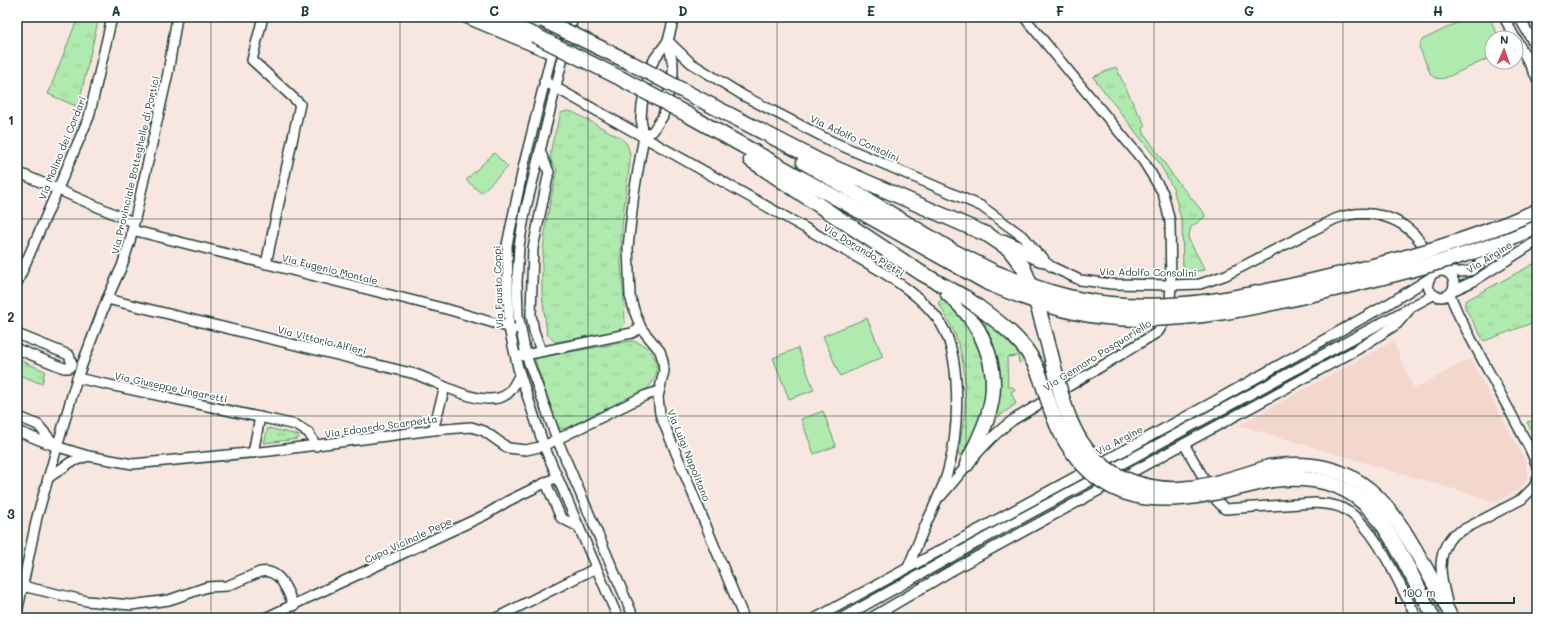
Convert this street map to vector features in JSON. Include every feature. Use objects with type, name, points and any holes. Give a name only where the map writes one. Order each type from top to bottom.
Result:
[{"type":"highway","points":[[491,17],[567,51],[991,277],[1027,285],[1062,297],[1145,306],[1194,303],[1239,296],[1392,263],[1487,232],[1537,212]]},
{"type":"highway","points":[[535,17],[631,63],[821,162],[1020,248],[1041,259]]},
{"type":"highway","points":[[697,98],[953,251],[1024,298],[1060,309],[1106,317],[1146,319],[1198,316],[1298,297],[1450,261],[1499,243],[1537,226]]},
{"type":"highway","points":[[707,126],[756,163],[921,273],[966,298],[1015,337],[1028,352],[1038,372],[1051,413],[1062,436],[1076,457],[1104,481],[1129,493],[1142,497],[1165,500],[1195,498],[1295,465],[1323,467],[1348,476],[1371,490],[1382,500],[1401,525],[1437,589]]},
{"type":"highway","points":[[988,235],[1009,249],[1023,267],[1033,293],[1066,412],[1077,436],[1093,458],[1123,478],[1140,485],[1154,488],[1173,490],[1271,474],[1320,481],[1337,486],[1360,499],[1386,526],[1423,596]]},
{"type":"highway","points":[[921,273],[960,305],[974,321],[985,342],[990,360],[993,381],[991,407],[967,464]]},
{"type":"main road","points":[[1437,589],[1451,616]]},
{"type":"main road","points":[[1423,596],[1434,618]]},
{"type":"street","name":"Via Molino dei Cordari","points":[[17,283],[90,111],[112,17]]},
{"type":"street","name":"Via Provinciale Botteghelle di Portici","points":[[17,613],[34,532],[77,378],[76,366],[122,266],[133,226],[168,74],[177,17]]},
{"type":"street","points":[[263,17],[252,60],[300,104],[266,264]]},
{"type":"street","points":[[463,17],[551,54]]},
{"type":"street","name":"Via Fausto Coppi","points":[[560,17],[507,245],[509,328],[520,374],[544,446],[618,618]]},
{"type":"street","name":"Via Fausto Coppi","points":[[573,17],[525,212],[519,246],[517,282],[521,332],[526,355],[557,439],[634,618]]},
{"type":"street","name":"Via Luigi Napolitano","points":[[674,17],[668,41],[651,66],[640,119],[644,136],[634,193],[628,247],[630,296],[641,328],[660,351],[663,361],[664,371],[659,391],[658,406],[660,414],[744,618]]},
{"type":"street","name":"Via Gennaro Pasquariello","points":[[938,500],[954,483],[967,464],[989,439],[1013,420],[1158,332],[1169,314],[1171,285],[1170,222],[1167,205],[1154,178],[1144,162],[1024,17]]},
{"type":"street","points":[[1504,17],[1511,30]]},
{"type":"street","points":[[1519,17],[1537,49]]},
{"type":"street","name":"Via Luigi Napolitano","points":[[644,136],[653,131],[663,116],[673,74],[672,59],[668,41]]},
{"type":"street","name":"Via Adolfo Consolini","points":[[668,41],[691,63],[744,96],[833,142],[981,206],[1025,238],[1041,259],[1065,274],[1086,281],[1112,284],[1200,284],[1213,280],[1335,219],[1348,214],[1363,213],[1378,214],[1392,219],[1406,227],[1422,245],[1433,275]]},
{"type":"street","points":[[1524,54],[1537,78]]},
{"type":"street","name":"Via Dorando Pietri","points":[[544,81],[876,268],[920,297],[938,319],[951,343],[956,378],[956,410],[951,456],[938,500],[908,567]]},
{"type":"street","points":[[540,151],[548,172],[533,248],[531,303],[534,331],[541,351]]},
{"type":"street","name":"Via Eugenio Montale","points":[[17,172],[58,189],[133,226],[266,264],[450,310],[521,332]]},
{"type":"street","name":"Via Argine","points":[[1447,272],[1471,270],[1478,265],[1496,238],[1508,228],[1537,212]]},
{"type":"street","name":"Via Argine","points":[[1451,293],[1474,281],[1537,241]]},
{"type":"street","points":[[1447,272],[1453,278],[1454,287],[1451,293],[1441,298],[1433,295],[1429,289],[1433,275],[1447,272]]},
{"type":"street","name":"Via Argine","points":[[816,618],[1215,401],[1388,304],[1433,275]]},
{"type":"street","points":[[1451,293],[1459,316],[1530,449],[1537,465]]},
{"type":"street","points":[[842,618],[994,533],[1433,295]]},
{"type":"street","name":"Via Vittorio Alfieri","points":[[107,299],[415,374],[445,387],[475,397],[498,398],[508,392],[520,374]]},
{"type":"street","points":[[871,618],[949,572],[1358,349],[1398,324],[1414,305]]},
{"type":"street","points":[[516,358],[541,351],[632,333],[641,328]]},
{"type":"street","points":[[17,334],[69,356],[76,366],[64,368],[17,349]]},
{"type":"street","name":"Via Giuseppe Ungaretti","points":[[77,378],[301,427],[309,433],[316,446]]},
{"type":"street","points":[[433,430],[445,387]]},
{"type":"street","name":"Via Edoardo Scarpetta","points":[[17,431],[57,447],[88,456],[140,464],[316,446],[433,430],[474,427],[484,431],[508,448],[526,450],[544,446],[644,396],[659,391]]},
{"type":"street","points":[[17,416],[38,425],[57,447]]},
{"type":"street","points":[[253,453],[260,418]]},
{"type":"street","points":[[1184,444],[1216,501],[1225,509],[1315,503],[1330,504],[1353,515],[1371,532],[1416,618]]},
{"type":"street","name":"Via Edoardo Scarpetta","points":[[48,478],[71,462],[88,456]]},
{"type":"street","name":"Cupa Vicinale Pepe","points":[[265,618],[294,606],[485,516],[508,502],[557,477]]},
{"type":"street","points":[[1451,616],[1443,586],[1441,558],[1445,544],[1453,535],[1522,500],[1534,487],[1537,480]]},
{"type":"street","points":[[546,483],[561,518],[579,527]]},
{"type":"street","points":[[496,618],[596,568]]},
{"type":"street","points":[[22,586],[87,601],[131,605],[169,600],[207,587],[227,586],[260,572],[266,571],[272,572],[280,578],[294,606]]},
{"type":"street","points":[[1423,596],[1427,611],[1426,618]]},
{"type":"shaded area","points":[[1393,341],[1414,389],[1470,359],[1526,462],[1527,478],[1521,488],[1497,502],[1239,425]]},
{"type":"green space","points":[[78,17],[99,17],[78,107],[48,94]]},
{"type":"green space","points":[[1469,17],[1489,17],[1495,30],[1484,30],[1484,61],[1445,78],[1439,79],[1431,75],[1419,47],[1422,40]]},
{"type":"green space","points":[[1116,67],[1138,114],[1140,114],[1145,126],[1143,129],[1144,133],[1176,180],[1204,213],[1205,217],[1191,227],[1188,238],[1205,270],[1183,273],[1182,223],[1173,188],[1158,161],[1093,77]]},
{"type":"green space","points":[[567,111],[573,112],[621,138],[627,144],[630,152],[621,240],[625,324],[616,332],[555,342],[547,334],[542,294],[542,262],[546,223],[557,169],[553,165],[551,158],[552,143],[561,113]]},
{"type":"green space","points":[[494,153],[508,167],[481,193],[466,180]]},
{"type":"green space","points":[[1537,262],[1537,324],[1535,322],[1484,341],[1465,308],[1465,301]]},
{"type":"green space","points":[[944,297],[958,310],[972,330],[982,354],[985,367],[985,405],[975,433],[963,457],[959,455],[965,402],[964,372],[962,358],[953,330],[938,303]]},
{"type":"green space","points":[[867,318],[883,357],[840,376],[823,336]]},
{"type":"green space","points":[[987,323],[1006,338],[1024,360],[1019,363],[1018,356],[1007,357],[1008,387],[1013,387],[1015,390],[1011,392],[1016,404],[991,422],[994,352],[984,325]]},
{"type":"green space","points":[[631,341],[644,346],[649,350],[656,361],[656,375],[652,383],[644,391],[566,428],[558,429],[535,360],[537,358]]},
{"type":"green space","points":[[798,348],[814,390],[789,399],[773,358]]},
{"type":"green space","points":[[17,359],[45,371],[42,384],[20,375],[17,380]]},
{"type":"green space","points":[[823,411],[836,446],[814,454],[801,419]]},
{"type":"green space","points":[[1537,420],[1537,442],[1527,422]]},
{"type":"green space","points":[[268,428],[298,435],[299,437],[298,439],[264,443]]}]
